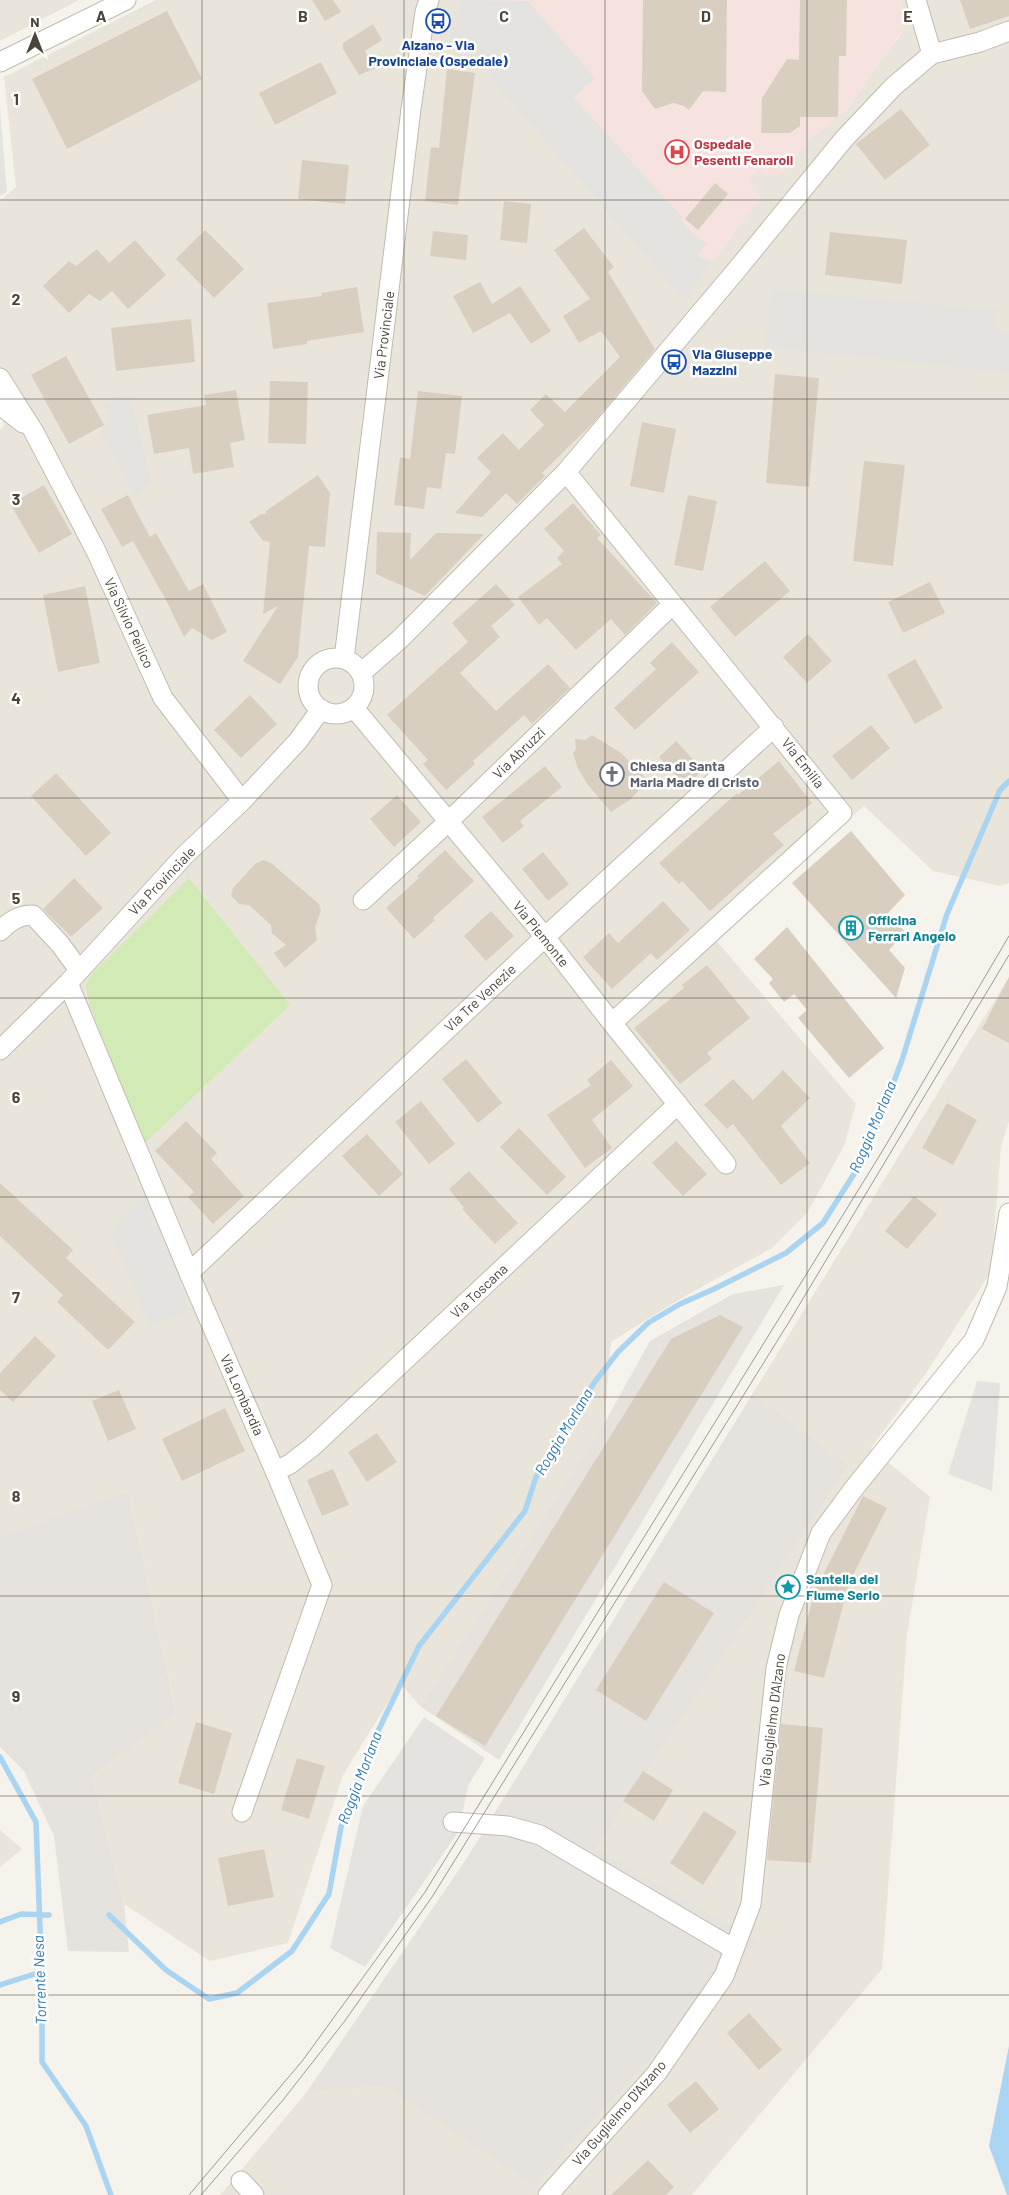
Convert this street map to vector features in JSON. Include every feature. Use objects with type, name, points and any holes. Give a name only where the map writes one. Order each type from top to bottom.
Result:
[{"type":"street","points":[[0,62],[126,0]]},
{"type":"street","points":[[916,0],[932,54]]},
{"type":"street","name":"Via Provinciale","points":[[344,659],[424,4]]},
{"type":"street","points":[[361,673],[399,640],[566,472],[735,272],[844,139],[894,86],[932,54],[980,42],[1009,31]]},
{"type":"street","name":"Via Silvio Pellico","points":[[0,378],[34,432],[96,551],[163,698],[242,801]]},
{"type":"street","name":"Via Silvio Pellico","points":[[0,405],[34,432]]},
{"type":"street","name":"Via Emilia","points":[[566,472],[842,813],[612,1023]]},
{"type":"street","name":"Via Abruzzi","points":[[363,900],[448,822],[673,604]]},
{"type":"street","points":[[334,657],[344,659],[354,664],[361,673],[364,681],[364,691],[354,708],[345,713],[336,714],[321,709],[312,702],[308,682],[318,663],[334,657]]},
{"type":"street","name":"Via Piemonte","points":[[354,708],[545,937],[726,1164]]},
{"type":"street","name":"Via Provinciale","points":[[0,1050],[74,976],[185,855],[242,801],[298,740],[321,709]]},
{"type":"street","name":"Via Tre Venezie","points":[[188,1273],[545,937],[774,727]]},
{"type":"street","name":"Via Lombardia","points":[[0,931],[22,915],[33,915],[60,944],[188,1273],[276,1471],[322,1585],[242,1812]]},
{"type":"street","name":"Via Toscana","points":[[276,1471],[290,1464],[312,1447],[678,1104]]},
{"type":"street","name":"Via Guglielmo D'Alzano","points":[[548,2195],[656,2074],[724,1976],[751,1904],[776,1668],[789,1615],[822,1533],[855,1487],[974,1340],[997,1287],[1009,1212]]},
{"type":"street","points":[[453,1822],[508,1826],[540,1835],[734,1949]]},
{"type":"street","points":[[241,2181],[254,2195]]},
{"type":"shaded area","points":[[0,0],[79,0],[0,41]]},
{"type":"shaded area","points":[[156,0],[460,0],[449,43],[465,48],[684,301],[760,197],[748,180],[759,169],[770,176],[781,174],[814,135],[847,110],[880,61],[902,33],[903,13],[899,0],[1009,0],[1009,883],[1000,886],[933,871],[864,806],[715,939],[856,1104],[844,1146],[807,1213],[772,1248],[680,1299],[611,1342],[604,1424],[420,1706],[400,1683],[343,1775],[288,1943],[210,1961],[124,1904],[92,1776],[176,1712],[128,1491],[0,1536],[0,430],[4,425],[0,406],[0,201],[16,187],[4,77]]},
{"type":"shaded area","name":"Ospedale Pesenti Fenaroli","points":[[460,0],[899,0],[903,13],[902,32],[847,110],[814,135],[781,174],[770,176],[759,169],[749,180],[760,197],[684,301],[465,49],[448,43]]},
{"type":"shaded area","points":[[460,0],[528,1],[595,78],[574,98],[682,217],[685,227],[707,244],[697,256],[712,262],[684,301],[465,49],[448,43]]},
{"type":"shaded area","points":[[0,108],[7,192],[0,196]]},
{"type":"shaded area","points":[[771,289],[997,310],[994,331],[1009,332],[1009,373],[765,347]]},
{"type":"shaded area","points":[[130,397],[152,485],[146,487],[136,497],[100,432],[108,425],[110,416],[103,403]]},
{"type":"shaded area","points":[[1009,977],[1009,1121],[1001,1147],[991,1272],[924,1376],[871,1448],[930,1497],[907,1635],[882,1969],[692,2195],[220,2195],[306,2093],[384,2086],[533,2186],[757,1942],[597,1848],[849,1465],[753,1393]]},
{"type":"shaded area","points":[[145,1195],[191,1310],[150,1327],[110,1231]]},
{"type":"shaded area","points":[[784,1285],[499,1760],[420,1706],[604,1424],[650,1341],[733,1294]]},
{"type":"shaded area","points":[[977,1381],[1000,1383],[992,1491],[948,1474]]},
{"type":"shaded area","points":[[753,1393],[849,1465],[597,1848],[758,1942],[533,2186],[384,2086],[306,2093],[467,1858]]},
{"type":"shaded area","points":[[128,1491],[176,1713],[92,1776],[124,1904],[129,1952],[68,1951],[54,1836],[24,1771],[0,1747],[0,1536]]},
{"type":"shaded area","points":[[424,1717],[485,1758],[468,1786],[459,1831],[365,1967],[330,1948],[363,1806]]},
{"type":"shaded area","points":[[0,1830],[22,1849],[0,1867]]},
{"type":"green space","points":[[189,878],[290,1005],[144,1144],[90,1006],[86,985],[93,973]]},
{"type":"water","points":[[1009,2046],[1009,2195],[1007,2195],[989,2146]]},
{"type":"building","points":[[312,0],[333,0],[341,12],[325,21]]},
{"type":"building","points":[[643,0],[727,0],[726,92],[703,91],[689,110],[684,106],[673,103],[655,109],[642,91]]},
{"type":"building","points":[[800,0],[847,0],[846,56],[839,56],[838,117],[800,117],[800,126],[790,133],[761,133],[762,98],[787,59],[799,60]]},
{"type":"building","points":[[960,0],[1009,0],[1009,16],[970,29]]},
{"type":"building","points":[[167,11],[202,79],[67,149],[32,79]]},
{"type":"building","points":[[373,24],[382,40],[365,51],[374,69],[359,75],[343,49],[343,43]]},
{"type":"building","points":[[321,62],[337,93],[275,125],[259,93]]},
{"type":"building","points":[[447,69],[475,73],[458,205],[425,201],[431,147],[439,148]]},
{"type":"building","points":[[901,109],[930,145],[885,180],[856,144]]},
{"type":"building","points":[[302,160],[349,165],[345,204],[298,199]]},
{"type":"building","points":[[715,183],[728,194],[698,230],[685,219]]},
{"type":"building","points":[[504,201],[531,204],[527,243],[500,240]]},
{"type":"building","points":[[584,228],[614,267],[608,272],[655,349],[593,423],[542,473],[545,476],[517,504],[506,493],[482,517],[455,513],[491,472],[477,458],[503,433],[519,450],[544,425],[530,410],[546,394],[565,412],[620,357],[601,331],[579,343],[563,316],[590,299],[554,250]]},
{"type":"building","points":[[205,230],[244,269],[214,298],[176,259]]},
{"type":"building","points":[[433,231],[468,235],[466,260],[430,256]]},
{"type":"building","points":[[830,232],[907,240],[902,284],[825,275]]},
{"type":"building","points":[[135,240],[166,275],[128,309],[112,291],[100,301],[89,294],[69,313],[43,286],[69,261],[76,266],[97,249],[109,263]]},
{"type":"building","points":[[480,282],[492,304],[520,286],[551,331],[531,344],[510,313],[473,333],[453,296]]},
{"type":"building","points":[[357,287],[364,332],[307,341],[307,344],[273,349],[267,303],[322,296],[321,293]]},
{"type":"building","points":[[191,319],[195,362],[116,371],[111,328]]},
{"type":"building","points":[[66,356],[104,425],[69,444],[31,375]]},
{"type":"building","points":[[775,374],[819,378],[809,487],[766,483]]},
{"type":"building","points":[[270,381],[308,382],[306,444],[268,443]]},
{"type":"building","points":[[236,390],[245,440],[230,443],[234,467],[193,474],[189,448],[154,454],[147,415],[206,405],[204,395]]},
{"type":"building","points":[[418,391],[462,396],[455,454],[446,453],[441,489],[427,487],[424,509],[394,505],[400,457],[410,459]]},
{"type":"building","points":[[642,422],[676,429],[664,493],[630,486]]},
{"type":"building","points":[[864,461],[905,465],[893,566],[853,561]]},
{"type":"building","points":[[318,475],[330,493],[325,547],[309,546],[298,657],[280,684],[243,661],[278,606],[263,614],[270,542],[263,541],[249,522],[261,514],[266,514],[266,511]]},
{"type":"building","points":[[44,485],[72,534],[39,553],[10,504]]},
{"type":"building","points":[[128,495],[150,537],[156,533],[189,591],[203,584],[227,632],[212,640],[192,628],[184,637],[133,541],[122,547],[101,509]]},
{"type":"building","points":[[688,495],[717,501],[703,571],[674,565]]},
{"type":"building","points":[[573,503],[601,535],[597,538],[657,603],[625,635],[611,619],[576,650],[547,618],[539,625],[518,597],[562,564],[557,558],[564,551],[544,529]]},
{"type":"building","points":[[377,532],[411,533],[410,560],[436,533],[484,534],[425,596],[376,574]]},
{"type":"building","points":[[765,561],[790,591],[735,637],[710,607]]},
{"type":"building","points":[[930,582],[945,613],[903,633],[888,602]]},
{"type":"building","points":[[496,584],[515,605],[491,626],[500,637],[460,673],[496,711],[548,664],[570,688],[532,724],[524,715],[473,761],[475,764],[446,790],[423,764],[428,760],[387,715],[468,642],[452,623]]},
{"type":"building","points":[[85,586],[100,663],[58,672],[43,595]]},
{"type":"building","points":[[808,634],[832,661],[807,683],[783,657]]},
{"type":"building","points":[[672,642],[699,672],[635,730],[614,708],[656,669],[650,663]]},
{"type":"building","points":[[915,659],[943,708],[915,724],[887,675]]},
{"type":"building","points":[[250,695],[277,724],[241,758],[214,730]]},
{"type":"building","points":[[871,725],[890,748],[852,780],[832,756]]},
{"type":"building","name":"Chiesa di Santa Maria Madre di Cristo","points":[[592,735],[621,753],[648,780],[631,799],[611,812],[588,785],[578,769],[573,753],[576,749],[575,739],[585,740]]},
{"type":"building","points":[[676,741],[703,770],[685,786],[659,757]]},
{"type":"building","points":[[779,761],[812,803],[773,834],[784,845],[710,911],[682,881],[679,884],[659,863],[737,793],[738,795]]},
{"type":"building","points":[[545,766],[562,787],[520,821],[524,826],[503,843],[482,817]]},
{"type":"building","points":[[56,773],[111,833],[86,856],[31,796]]},
{"type":"building","points":[[397,795],[421,822],[394,847],[370,819]]},
{"type":"building","points":[[851,831],[905,895],[888,913],[905,932],[889,950],[905,968],[896,998],[792,883]]},
{"type":"building","points":[[445,850],[474,881],[433,918],[435,920],[414,939],[386,908],[419,878],[417,876]]},
{"type":"building","points":[[543,852],[569,884],[548,901],[522,869]]},
{"type":"building","points":[[264,860],[271,863],[319,904],[321,911],[315,927],[317,940],[285,968],[274,953],[286,945],[272,933],[271,925],[249,905],[239,904],[231,895],[233,888],[256,863]]},
{"type":"building","points":[[74,878],[103,908],[71,937],[43,909]]},
{"type":"building","points":[[663,901],[690,930],[657,960],[651,953],[612,989],[583,957],[609,933],[618,943]]},
{"type":"building","points":[[491,911],[514,936],[486,961],[464,936]]},
{"type":"building","points":[[787,927],[884,1048],[849,1078],[798,1018],[807,1010],[794,994],[784,1002],[769,983],[773,979],[754,959]]},
{"type":"building","points":[[707,965],[750,1018],[707,1053],[712,1059],[680,1084],[634,1028],[684,988],[682,985]]},
{"type":"building","points":[[1009,977],[1009,1043],[982,1029]]},
{"type":"building","points":[[466,1059],[502,1103],[478,1123],[442,1079]]},
{"type":"building","points":[[611,1060],[633,1086],[592,1120],[612,1148],[585,1168],[547,1115],[591,1085],[587,1080]]},
{"type":"building","points":[[783,1070],[810,1098],[781,1126],[810,1163],[781,1185],[733,1124],[727,1129],[704,1105],[733,1079],[753,1100]]},
{"type":"building","points":[[421,1101],[455,1144],[429,1164],[395,1122]]},
{"type":"building","points":[[947,1103],[977,1120],[953,1165],[922,1148]]},
{"type":"building","points":[[186,1121],[217,1153],[211,1159],[244,1196],[213,1224],[188,1197],[194,1192],[155,1151]]},
{"type":"building","points":[[519,1128],[566,1177],[547,1195],[500,1147]]},
{"type":"building","points":[[367,1134],[403,1174],[379,1196],[342,1156]]},
{"type":"building","points":[[676,1141],[707,1174],[683,1196],[652,1163]]},
{"type":"building","points":[[469,1171],[518,1223],[495,1244],[462,1209],[464,1208],[449,1189]]},
{"type":"building","points":[[0,1183],[73,1250],[66,1258],[135,1322],[108,1350],[57,1302],[63,1295],[0,1236]]},
{"type":"building","points":[[914,1196],[937,1214],[907,1249],[885,1231]]},
{"type":"building","points":[[720,1315],[743,1327],[485,1746],[436,1716],[671,1339]]},
{"type":"building","points":[[35,1336],[56,1356],[13,1402],[0,1390],[0,1373]]},
{"type":"building","points":[[119,1390],[136,1429],[108,1441],[92,1401]]},
{"type":"building","points":[[225,1408],[245,1451],[182,1481],[162,1439]]},
{"type":"building","points":[[377,1433],[397,1462],[367,1482],[348,1452]]},
{"type":"building","points":[[333,1469],[349,1505],[322,1516],[307,1480]]},
{"type":"building","points":[[863,1496],[887,1508],[849,1583],[824,1678],[794,1671],[818,1578],[821,1579]]},
{"type":"building","points":[[664,1582],[714,1613],[646,1721],[596,1690]]},
{"type":"building","points":[[196,1722],[232,1733],[214,1794],[178,1783]]},
{"type":"building","points":[[781,1724],[823,1728],[811,1863],[767,1860]]},
{"type":"building","points":[[297,1758],[325,1766],[309,1819],[281,1810]]},
{"type":"building","points":[[643,1771],[673,1790],[654,1821],[623,1801]]},
{"type":"building","points":[[704,1811],[737,1832],[703,1885],[670,1863]]},
{"type":"building","points":[[264,1849],[274,1897],[228,1906],[218,1858]]},
{"type":"building","points":[[749,2013],[782,2050],[759,2070],[727,2033]]},
{"type":"building","points":[[696,2081],[719,2109],[690,2133],[667,2105]]},
{"type":"building","points":[[648,2160],[674,2187],[666,2195],[611,2195]]},
{"type":"waterway","name":"Roggia Morlana","points":[[109,1915],[166,1970],[209,1999],[237,1993],[292,1951],[329,1894],[341,1827],[367,1754],[419,1646],[525,1511],[536,1477],[594,1383],[618,1352],[648,1323],[680,1304],[786,1253],[823,1223],[859,1166],[877,1127],[902,1060],[947,914],[1000,790],[1009,781]]},
{"type":"waterway","name":"Torrente Nesa","points":[[0,1757],[36,1822],[42,1981],[42,2062],[86,2126],[111,2195]]},
{"type":"waterway","name":"Roggia Morlana","points":[[0,1922],[21,1914],[49,1915]]},
{"type":"waterway","points":[[0,1985],[41,1972]]},
{"type":"tram line","points":[[189,2195],[303,2060],[425,1892],[883,1150],[1009,936]]},
{"type":"tram line","points":[[201,2195],[283,2100],[344,2022],[432,1897],[789,1322],[1009,955]]},
{"type":"place","name":"Alzano - Via Provinciale (Ospedale)","points":[[438,21]]},
{"type":"place","name":"Ospedale Pesenti Fenaroli","points":[[677,152]]},
{"type":"place","name":"Via Giuseppe Mazzini","points":[[674,362]]},
{"type":"place","name":"Chiesa di Santa Maria Madre di Cristo","points":[[612,774]]},
{"type":"place","name":"Officina Ferrari Angelo","points":[[851,928]]},
{"type":"place","name":"Santella del Fiume Serio","points":[[788,1587]]}]
